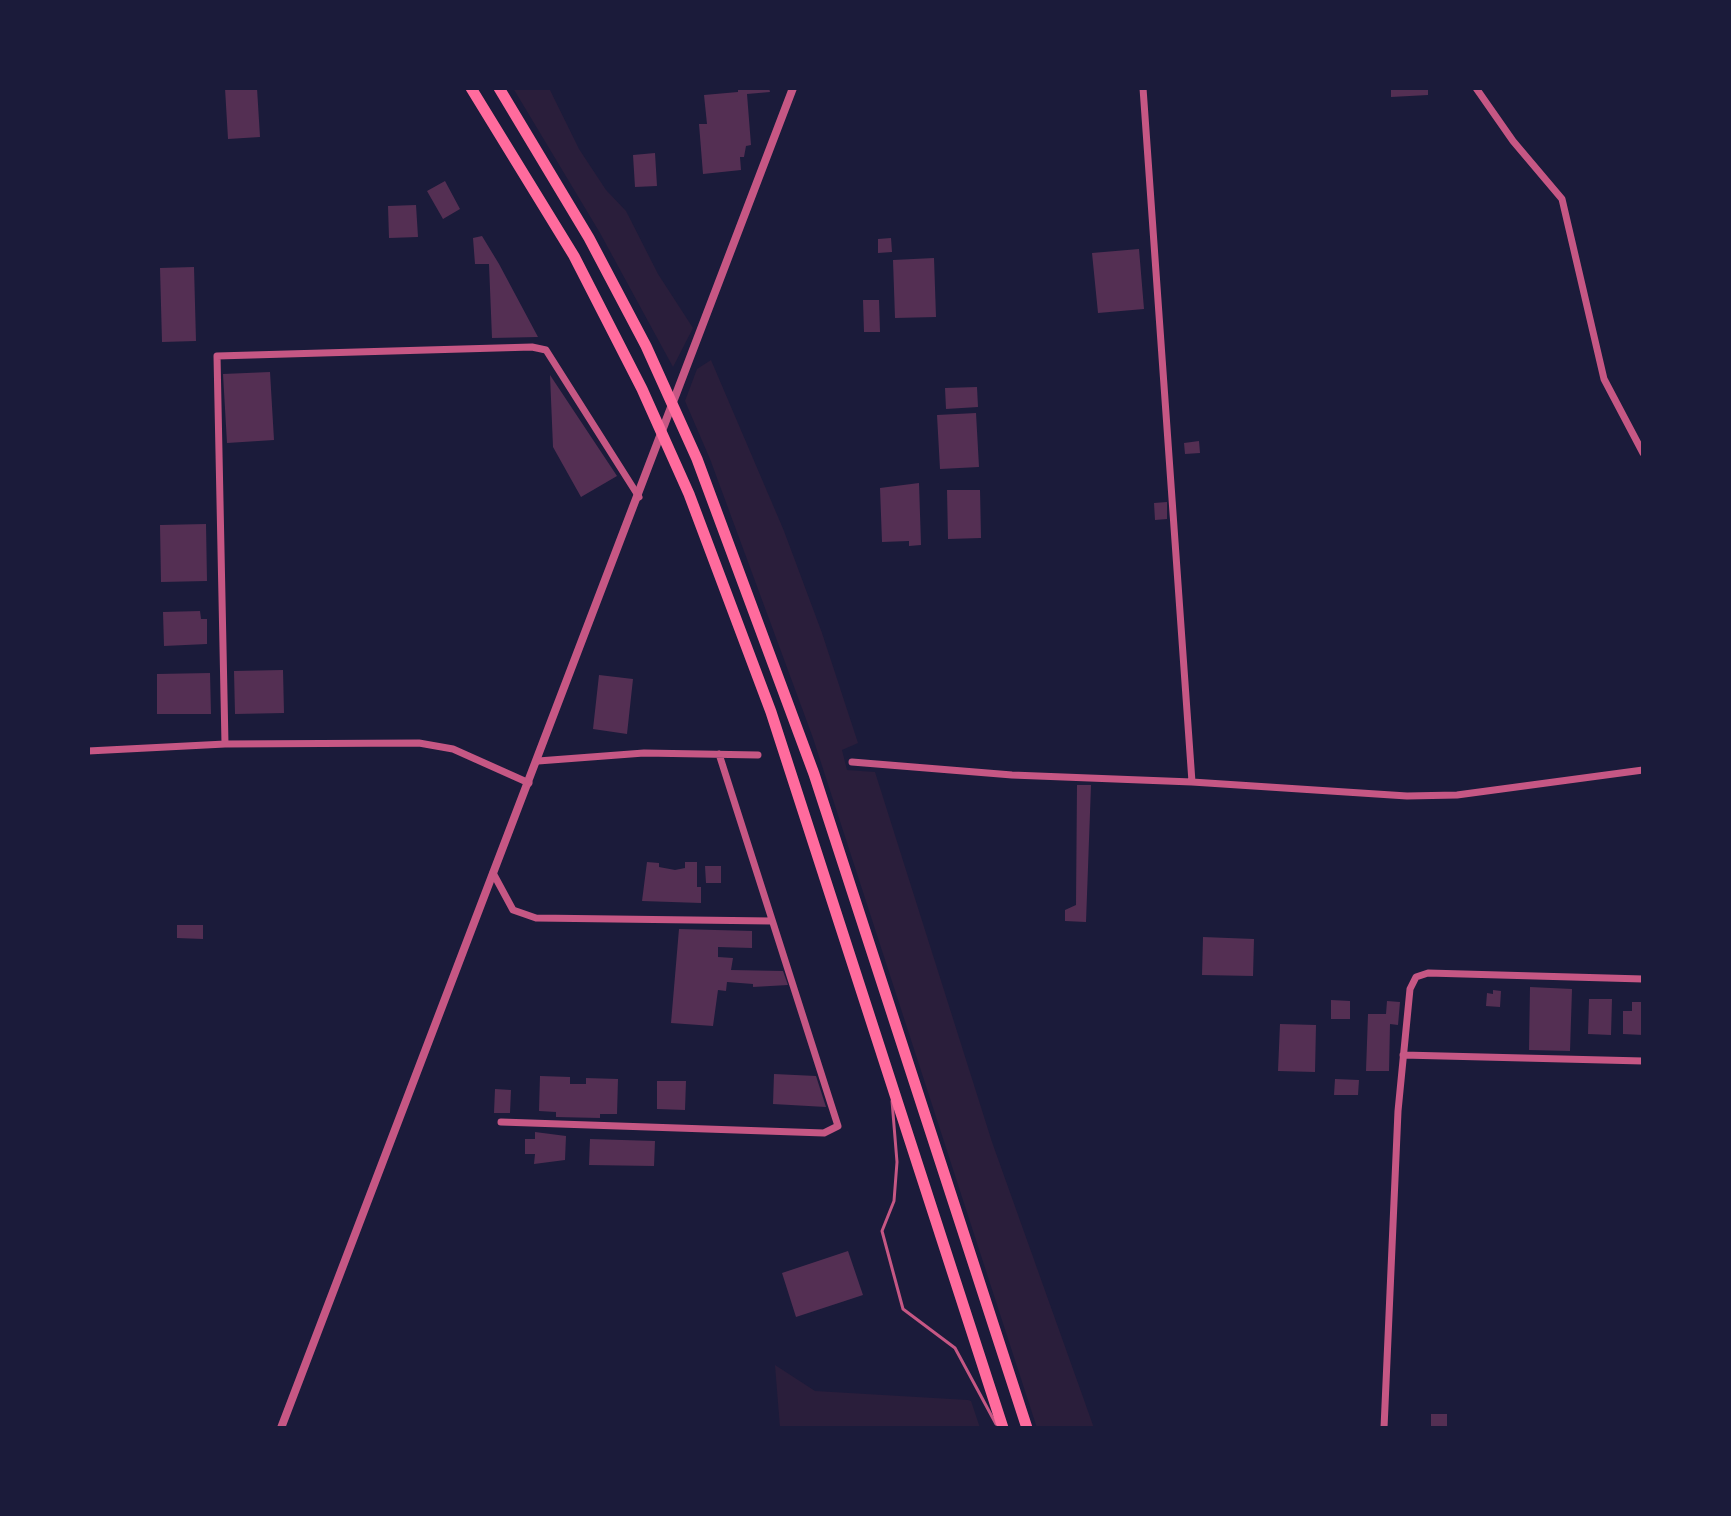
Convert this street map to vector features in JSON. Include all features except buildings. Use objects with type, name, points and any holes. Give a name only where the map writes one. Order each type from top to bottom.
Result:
[{"type":"highway","points":[[471,88],[574,256],[642,389],[689,494],[771,712],[1000,1428]]},
{"type":"highway","points":[[499,88],[589,238],[646,346],[697,459],[814,774],[1027,1428]]},
{"type":"street","points":[[281,1428],[793,88]]},
{"type":"street","points":[[1143,88],[1192,782]]},
{"type":"street","points":[[1476,88],[1513,141],[1562,199],[1604,379],[1643,453]]},
{"type":"street","points":[[225,744],[217,356],[532,347],[546,350],[639,497]]},
{"type":"street","points":[[88,751],[225,744],[419,743],[453,749],[529,783]]},
{"type":"street","points":[[538,761],[644,753],[758,755]]},
{"type":"street","points":[[501,1122],[824,1133],[835,1130],[837,1116],[719,754]]},
{"type":"street","points":[[852,762],[1012,775],[1192,782],[1407,796],[1457,795],[1643,770]]},
{"type":"street","points":[[493,873],[513,910],[536,918],[771,921]]},
{"type":"street","points":[[1384,1428],[1403,1055],[1410,989],[1416,977],[1428,973],[1643,979]]},
{"type":"street","points":[[1403,1055],[1643,1061]]},
{"type":"lane","points":[[891,1086],[897,1162],[894,1201],[882,1231],[903,1309],[955,1348],[1000,1428]]},
{"type":"shaded area","points":[[513,88],[549,88],[579,149],[606,190],[626,211],[658,274],[693,328],[673,367],[600,233]]},
{"type":"shaded area","points":[[711,360],[784,531],[822,633],[858,743],[842,750],[847,770],[875,772],[992,1142],[1094,1428],[1037,1428],[813,738],[710,459],[685,401],[697,369]]},
{"type":"shaded area","points":[[775,1365],[815,1391],[968,1400],[980,1428],[780,1428]]}]
